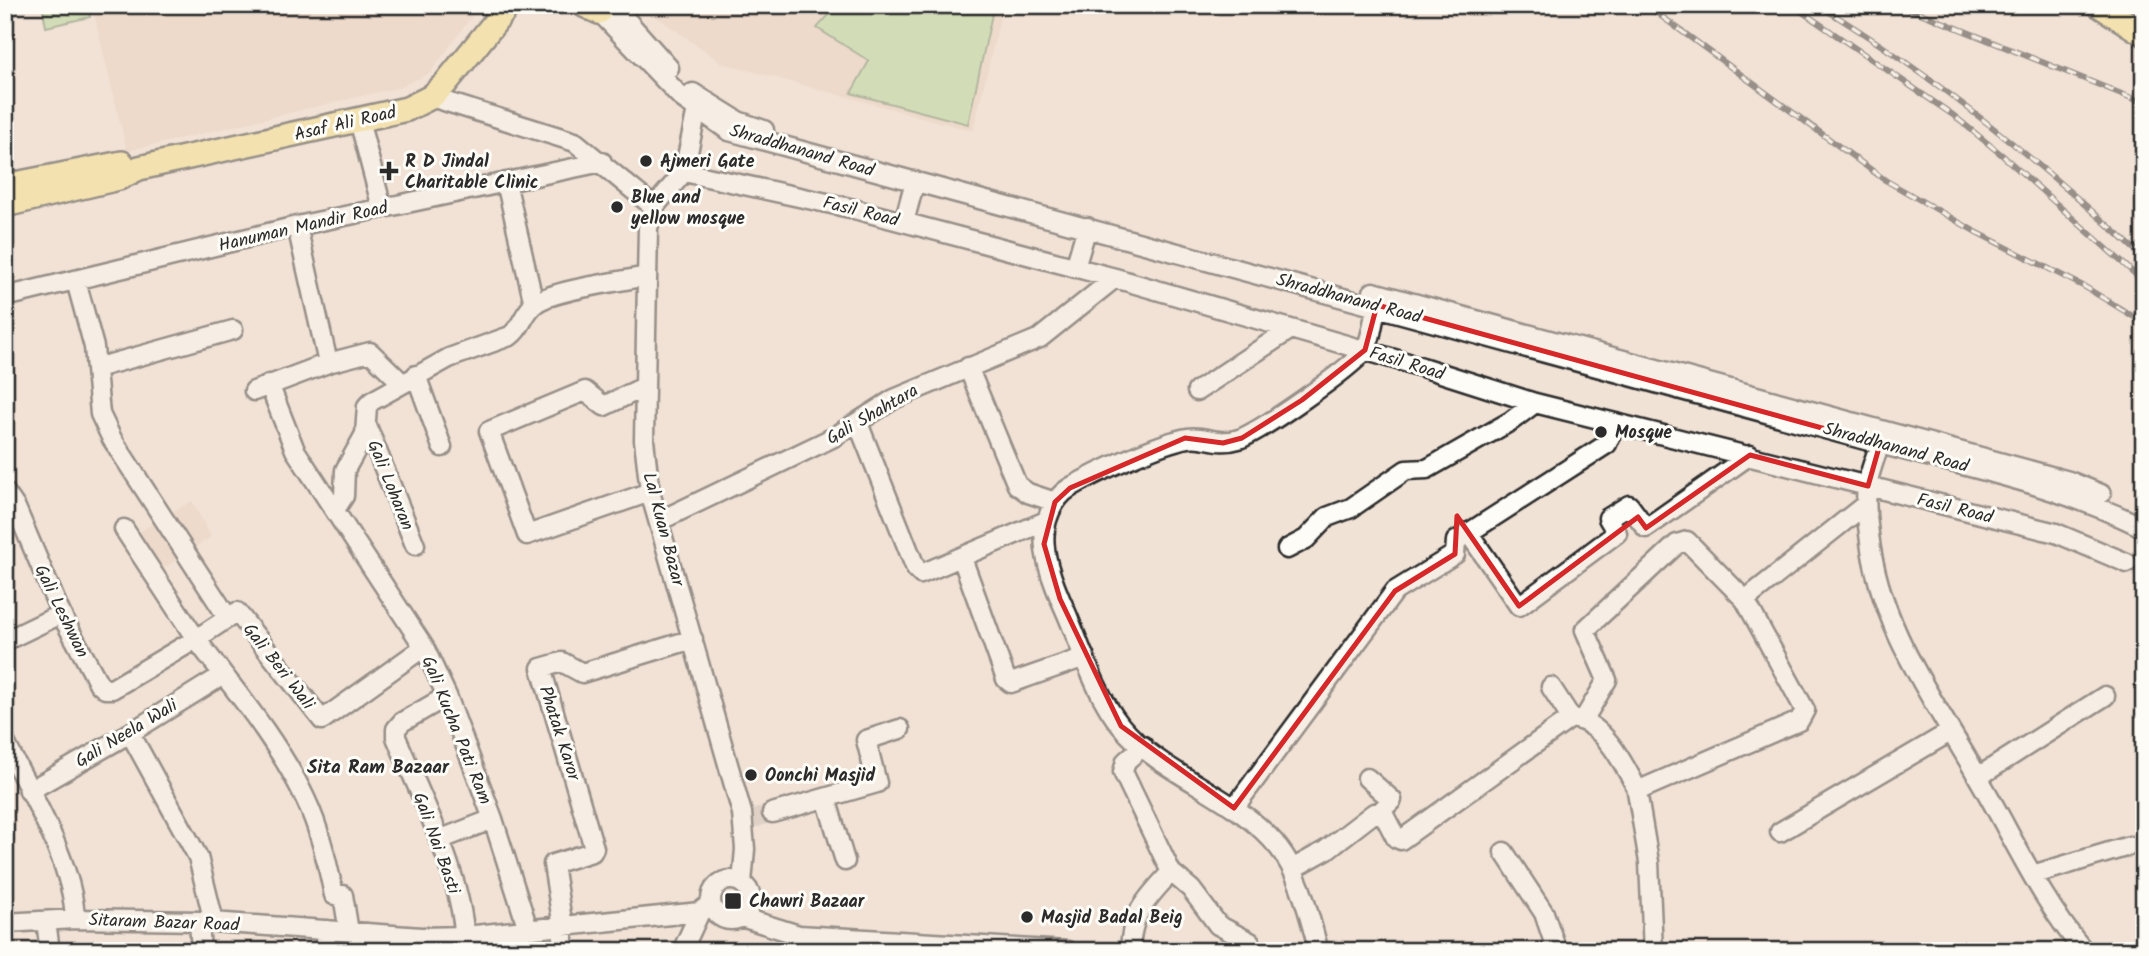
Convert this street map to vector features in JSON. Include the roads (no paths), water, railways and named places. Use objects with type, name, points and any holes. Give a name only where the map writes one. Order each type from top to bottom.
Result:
[{"type":"main road","name":"Asaf Ali Road","points":[[5,205],[119,178],[139,168],[407,109],[431,97],[509,5]]},
{"type":"main road","points":[[2099,5],[2144,34]]},
{"type":"main road","points":[[2123,5],[2144,18]]},
{"type":"main road","name":"Asaf Ali Road","points":[[5,186],[120,163],[139,168]]},
{"type":"street","name":"Shraddhanand Road","points":[[597,7],[673,89],[738,121],[797,141],[1882,437],[2032,481],[2099,505],[2144,528]]},
{"type":"street","points":[[431,97],[575,142],[654,207],[684,172],[697,102]]},
{"type":"street","name":"Shraddhanand Road","points":[[697,102],[729,131],[1377,305],[1693,384]]},
{"type":"street","points":[[359,120],[382,208]]},
{"type":"street","name":"Hanuman Mandir Road","points":[[5,297],[297,226],[602,162]]},
{"type":"street","name":"Fasil Road","points":[[684,172],[904,222],[1115,278],[1365,350],[1535,403],[1750,455],[1867,495],[2056,533],[2127,563]]},
{"type":"street","points":[[904,222],[915,181]]},
{"type":"street","points":[[506,182],[534,304]]},
{"type":"street","name":"Lal Kuan Bazar","points":[[654,207],[648,228],[643,440],[650,492],[748,820],[741,883]]},
{"type":"street","points":[[297,226],[328,363],[370,352],[409,378],[442,447]]},
{"type":"street","points":[[1075,268],[1087,227]]},
{"type":"street","points":[[335,510],[344,496],[345,470],[367,426],[367,406],[409,378],[449,358],[510,336],[518,331],[525,312],[541,299],[647,275]]},
{"type":"street","name":"Gali Shahtara","points":[[659,521],[858,423],[894,398],[1040,338],[1115,278]]},
{"type":"street","points":[[76,281],[91,328],[100,414],[112,439],[233,615],[195,639]]},
{"type":"street","points":[[1319,951],[1292,869],[1266,834],[1234,808],[1143,746],[1121,726],[1085,657],[1060,599],[1044,544],[1046,521],[1055,502],[1070,488],[1185,438],[1223,443],[1241,438],[1302,400],[1365,350],[1377,305]]},
{"type":"street","points":[[1197,391],[1291,329]]},
{"type":"street","points":[[96,368],[233,330]]},
{"type":"street","name":"Gali Kucha Pati Ram","points":[[328,363],[262,387],[295,450],[424,647],[447,696],[494,818],[528,929]]},
{"type":"street","points":[[968,367],[1017,485],[1028,493],[1055,502]]},
{"type":"street","points":[[645,387],[604,406],[585,391],[489,432],[527,535],[650,492]]},
{"type":"street","points":[[1287,549],[1306,539],[1327,517],[1352,508],[1406,470],[1427,469],[1511,421],[1535,403]]},
{"type":"street","points":[[858,423],[916,569],[921,574],[929,573],[1046,521]]},
{"type":"street","points":[[1234,808],[1395,591],[1455,554],[1456,541],[1468,532],[1607,444],[1616,424]]},
{"type":"street","name":"Gali Loharan","points":[[367,426],[415,545]]},
{"type":"street","points":[[1882,437],[1867,495],[1871,551],[1887,612],[1901,646],[2032,875],[2057,917],[2084,951]]},
{"type":"street","name":"Shraddhanand Road","points":[[1882,437],[2069,481],[2144,515]]},
{"type":"street","points":[[1468,532],[1519,606],[1617,533],[1608,518],[1629,505],[1646,528],[1750,455]]},
{"type":"street","name":"Gali Leshwan","points":[[5,492],[16,508],[61,614],[99,684],[106,689],[112,689],[195,639]]},
{"type":"street","points":[[1745,600],[1867,495]]},
{"type":"street","points":[[124,529],[195,639],[223,674],[304,797],[325,849],[334,895],[343,895],[358,933],[361,951]]},
{"type":"street","points":[[1380,812],[1396,838],[1401,840],[1578,718],[1607,680],[1586,630],[1677,544],[1687,541],[1694,545],[1745,600],[1803,706],[1802,718],[1638,790]]},
{"type":"street","points":[[962,558],[1006,679],[1011,683],[1085,657]]},
{"type":"street","points":[[5,641],[61,614]]},
{"type":"street","name":"Gali Beri Wali","points":[[233,615],[322,720],[424,647]]},
{"type":"street","name":"Phatak Karor","points":[[564,927],[553,864],[592,852],[594,848],[541,668],[562,662],[582,673],[693,639]]},
{"type":"street","name":"Gali Neela Wali","points":[[29,791],[130,733],[223,674]]},
{"type":"street","points":[[1551,687],[1578,718],[1597,729],[1638,790],[1649,862],[1653,951]]},
{"type":"street","points":[[1978,777],[2105,695]]},
{"type":"street","name":"Gali Nai Basti","points":[[447,696],[396,729],[396,737],[439,839],[454,885],[465,944]]},
{"type":"street","points":[[772,813],[877,783],[866,740],[900,729]]},
{"type":"street","points":[[1780,832],[1950,732]]},
{"type":"street","points":[[130,733],[198,857],[207,921],[201,951]]},
{"type":"street","points":[[5,742],[10,764],[29,791],[65,870],[74,899],[75,919]]},
{"type":"street","points":[[1143,746],[1126,761],[1124,772],[1171,872],[1191,889],[1218,925],[1250,942],[1249,951]]},
{"type":"street","points":[[1292,869],[1326,850],[1380,812],[1392,800],[1367,778]]},
{"type":"street","points":[[826,798],[845,861]]},
{"type":"street","points":[[439,839],[494,818]]},
{"type":"street","points":[[2032,875],[2129,846]]},
{"type":"street","points":[[1504,852],[1544,913],[1557,951]]},
{"type":"street","points":[[1130,951],[1131,930],[1140,907],[1171,872]]},
{"type":"street","points":[[682,951],[713,892],[722,882],[741,883],[750,893],[751,900],[741,917]]},
{"type":"street","points":[[706,908],[722,917],[741,917],[787,942],[1068,951]]},
{"type":"street","name":"Sitaram Bazar Road","points":[[5,923],[75,919],[207,921],[358,933],[421,944],[465,944],[528,929],[564,927],[706,908]]},
{"type":"street","points":[[46,921],[50,951]]},
{"type":"street","points":[[563,951],[564,927]]},
{"type":"street","points":[[324,951],[327,930]]},
{"type":"tunnel","points":[[753,819],[772,813]]},
{"type":"railway","points":[[1646,5],[1885,180],[1976,232],[2085,287],[2144,323]]},
{"type":"railway","points":[[1792,5],[1953,115],[2002,155],[2144,282]]},
{"type":"railway","points":[[1818,5],[1905,62],[1987,123],[2067,189],[2144,258]]},
{"type":"railway","points":[[1900,5],[2144,103]]},
{"type":"place","name":"Ajmeri Gate","points":[[646,161]]},
{"type":"place","name":"R D Jindal Charitable Clinic","points":[[389,171]]},
{"type":"place","name":"Blue and yellow mosque","points":[[617,207]]},
{"type":"place","name":"Mosque","points":[[1601,432]]},
{"type":"place","name":"Oonchi Masjid","points":[[751,775]]},
{"type":"place","name":"Chawri Bazaar","points":[[733,901]]},
{"type":"place","name":"Masjid Badal Beig","points":[[1027,917]]},
{"type":"district","name":"Sita Ram Bazaar","points":[[378,766]]}]
